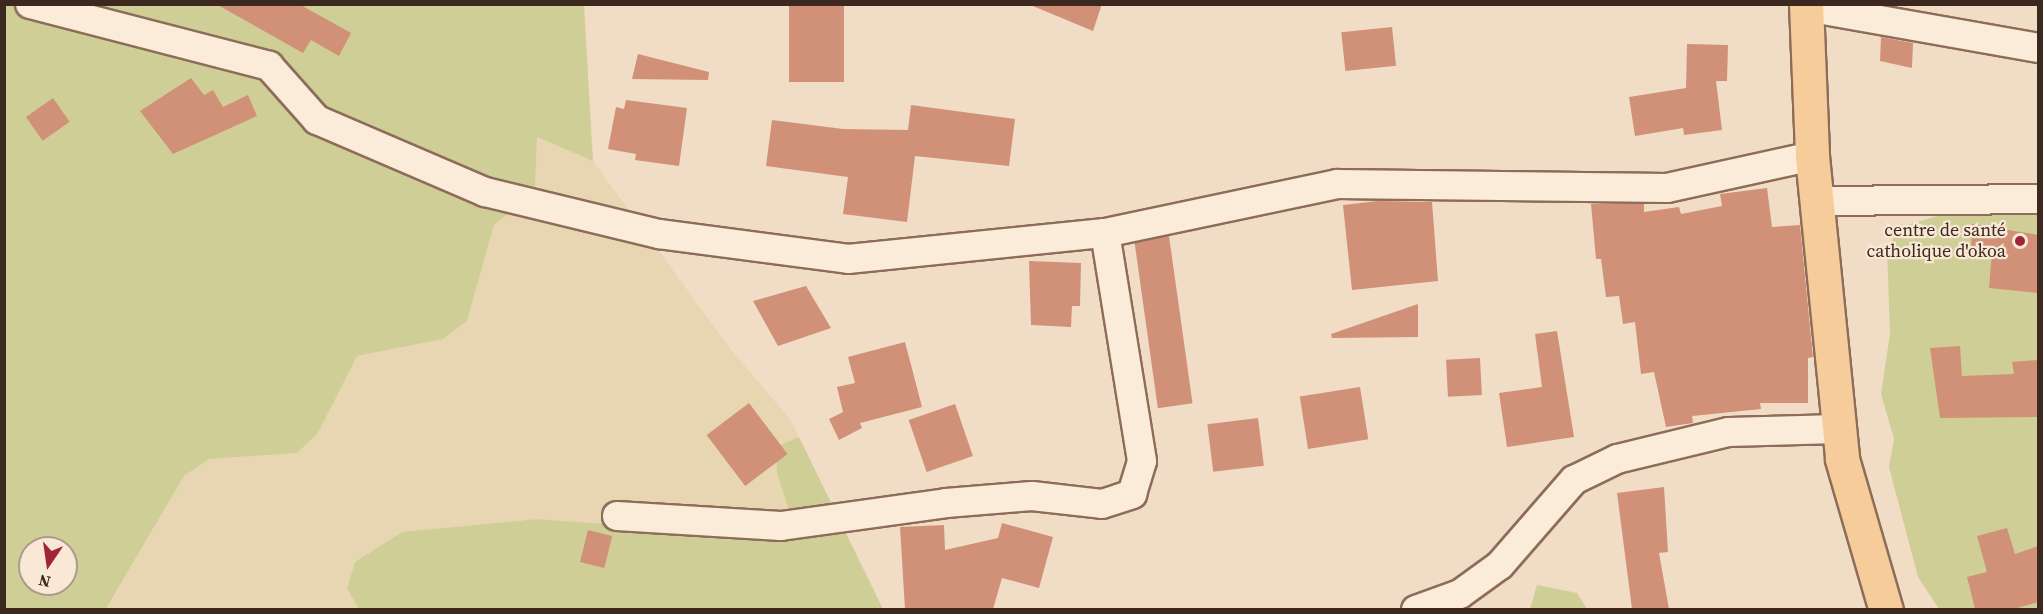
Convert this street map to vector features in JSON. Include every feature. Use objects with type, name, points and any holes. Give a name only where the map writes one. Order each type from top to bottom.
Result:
[{"type":"main road","points":[[1806,6],[1812,156],[1842,459],[1886,609]]},
{"type":"street","points":[[30,4],[269,66],[317,120],[485,192],[659,234],[848,259],[1105,233],[1337,184],[1666,188],[1812,156]]},
{"type":"street","points":[[1806,6],[2038,48]]},
{"type":"street","points":[[1818,201],[2038,199]]},
{"type":"street","points":[[617,516],[781,526],[946,503],[1032,496],[1102,504],[1132,494],[1142,461],[1105,233]]},
{"type":"street","points":[[1416,609],[1461,594],[1500,565],[1574,480],[1617,459],[1729,432],[1839,429]]},
{"type":"shaded area","points":[[4,5],[584,5],[593,161],[537,137],[535,192],[494,225],[467,321],[443,339],[357,356],[318,433],[297,453],[209,459],[184,476],[106,609],[5,609]]},
{"type":"shaded area","points":[[537,137],[593,161],[732,351],[790,419],[799,437],[776,447],[796,528],[685,530],[537,519],[402,532],[355,562],[347,588],[359,609],[106,610],[184,476],[209,459],[297,453],[318,433],[357,356],[443,339],[467,321],[494,225],[535,192]]},
{"type":"shaded area","points":[[1958,210],[2038,213],[2038,609],[1939,609],[1918,577],[1889,467],[1894,439],[1881,394],[1890,334],[1887,249],[1900,227]]},
{"type":"shaded area","points":[[799,437],[883,609],[359,610],[347,588],[355,562],[402,532],[537,519],[685,530],[726,508],[795,528],[777,473],[776,447]]},
{"type":"shaded area","points":[[1537,585],[1577,593],[1587,609],[1530,609]]},
{"type":"building","points":[[216,4],[299,4],[351,33],[339,56],[311,40],[303,53]]},
{"type":"building","points":[[789,4],[844,4],[844,82],[789,82]]},
{"type":"building","points":[[1028,4],[1102,4],[1093,31]]},
{"type":"building","points":[[1392,27],[1396,66],[1345,71],[1341,32]]},
{"type":"building","points":[[1881,37],[1913,43],[1912,68],[1880,61]]},
{"type":"building","points":[[1687,44],[1728,45],[1727,81],[1716,81],[1722,130],[1684,135],[1683,128],[1635,136],[1629,97],[1686,88]]},
{"type":"building","points":[[638,54],[709,72],[708,80],[632,79]]},
{"type":"building","points":[[191,78],[204,95],[213,90],[223,107],[248,95],[257,116],[173,154],[140,111]]},
{"type":"building","points":[[53,98],[70,122],[43,141],[26,117]]},
{"type":"building","points":[[626,100],[687,108],[679,166],[635,160],[636,154],[608,149],[616,107],[624,109]]},
{"type":"building","points":[[911,105],[1015,119],[1009,166],[915,156],[907,222],[843,214],[848,177],[766,166],[772,120],[843,129],[908,130]]},
{"type":"building","points":[[1767,188],[1772,227],[1800,225],[1813,357],[1808,358],[1808,403],[1760,403],[1761,409],[1692,416],[1693,423],[1666,427],[1654,372],[1641,374],[1635,322],[1623,324],[1619,296],[1606,297],[1601,259],[1596,259],[1591,204],[1644,204],[1644,212],[1679,207],[1681,214],[1722,206],[1720,194]]},
{"type":"building","points":[[1378,201],[1432,202],[1438,281],[1352,290],[1343,205]]},
{"type":"building","points":[[1972,224],[2038,235],[2038,293],[1989,288],[1992,252],[1971,250]]},
{"type":"building","points":[[1169,236],[1193,403],[1158,408],[1134,241]]},
{"type":"building","points":[[1029,261],[1081,263],[1080,306],[1072,306],[1071,327],[1031,325]]},
{"type":"building","points":[[806,286],[831,328],[778,346],[753,301]]},
{"type":"building","points":[[1418,304],[1418,337],[1332,338],[1331,334]]},
{"type":"building","points":[[1557,331],[1574,437],[1507,447],[1499,393],[1542,387],[1535,334]]},
{"type":"building","points":[[905,342],[922,407],[860,423],[862,428],[839,440],[829,419],[843,412],[837,387],[855,383],[848,357]]},
{"type":"building","points":[[1960,346],[1962,376],[2014,374],[2012,362],[2038,360],[2038,417],[1940,418],[1930,348]]},
{"type":"building","points":[[1480,358],[1482,395],[1448,397],[1446,360]]},
{"type":"building","points":[[1360,387],[1368,439],[1308,449],[1300,397]]},
{"type":"building","points":[[749,403],[788,454],[745,486],[707,435]]},
{"type":"building","points":[[955,404],[973,456],[927,472],[909,420]]},
{"type":"building","points":[[1258,418],[1264,466],[1213,472],[1207,424]]},
{"type":"building","points":[[1664,487],[1668,552],[1659,553],[1669,609],[1632,609],[1617,493]]},
{"type":"building","points":[[1002,523],[1053,537],[1039,588],[1002,578],[993,609],[905,609],[900,527],[944,525],[945,550],[998,538]]},
{"type":"building","points":[[2007,528],[2015,554],[2038,546],[2038,602],[2014,609],[1975,609],[1967,577],[1987,572],[1977,536]]},
{"type":"building","points":[[588,530],[612,536],[604,568],[580,562]]},
{"type":"place","name":"centre de santé catholique d'okoa","points":[[2020,241]]}]
